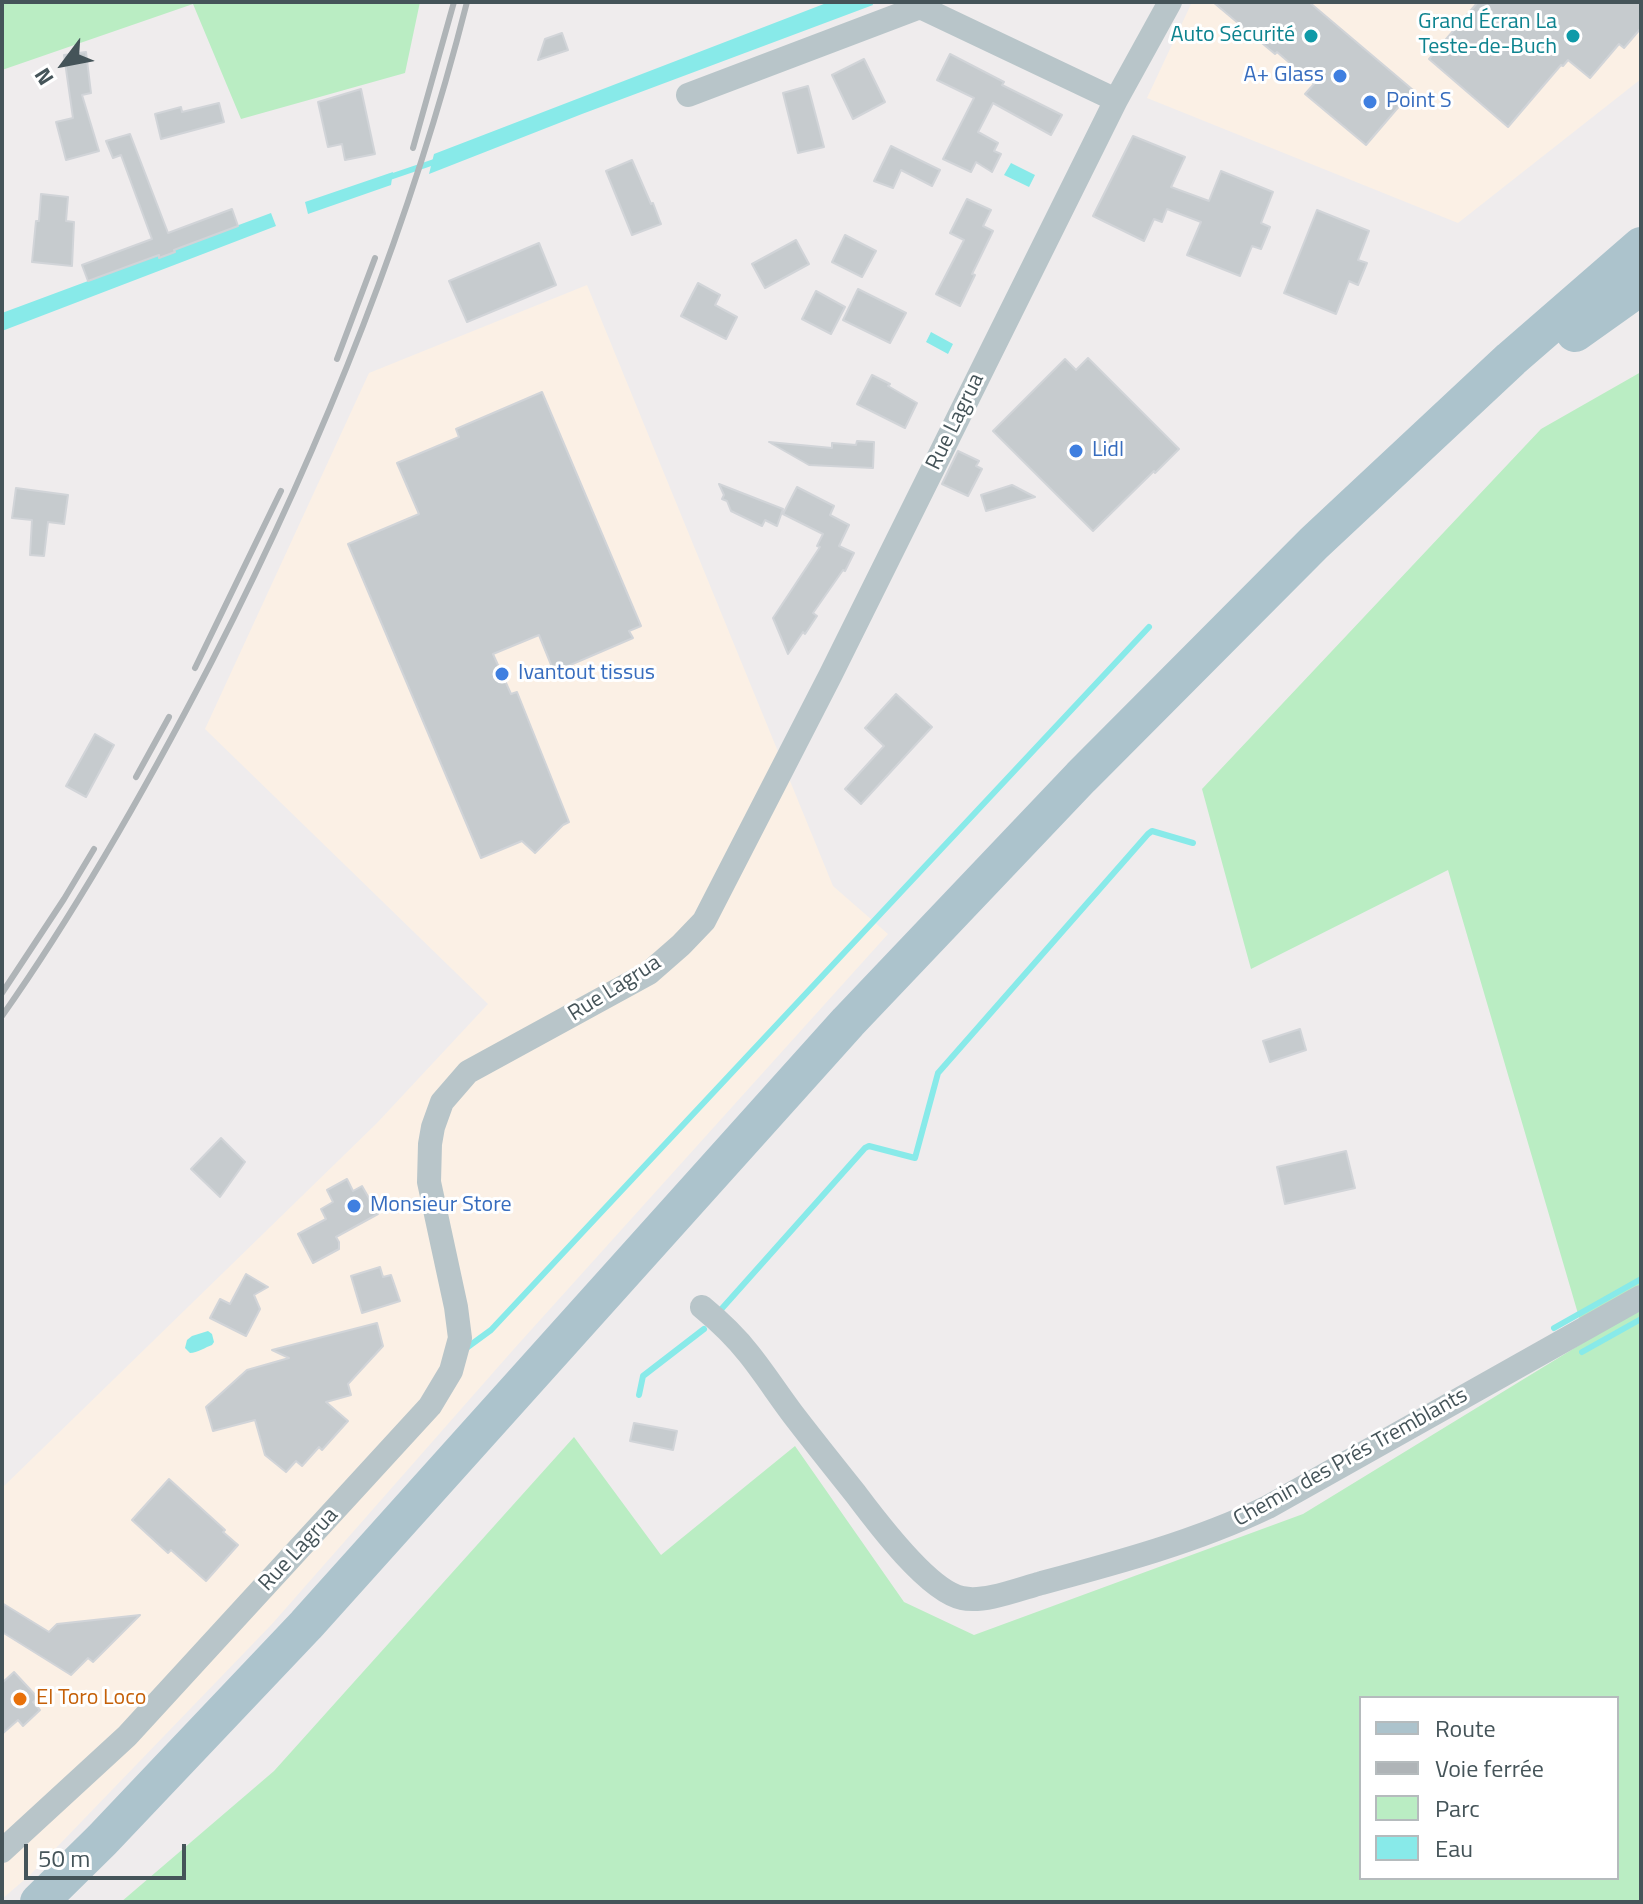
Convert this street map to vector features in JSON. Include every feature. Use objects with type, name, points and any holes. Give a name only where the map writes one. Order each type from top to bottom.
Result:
[{"type":"main road","points":[[39,1902],[306,1625],[848,1022],[1081,777],[1314,543],[1511,359],[1641,246]]},
{"type":"main road","points":[[1314,543],[1522,374],[1641,286]]},
{"type":"street","name":"Rue Lagrua","points":[[2,1851],[127,1736],[430,1406],[451,1371],[460,1338],[429,1182],[430,1144],[442,1102],[468,1072],[649,973],[704,921],[830,676],[1116,100],[1170,2]]},
{"type":"street","points":[[688,95],[918,4],[1116,100]]},
{"type":"street","name":"Chemin des Prés Tremblants","points":[[702,1307],[748,1352],[794,1416],[910,1560],[953,1595],[971,1599],[1122,1562],[1238,1522],[1641,1297]]},
{"type":"shaded area","points":[[1192,2],[1641,2],[1641,79],[1458,223],[1147,98]]},
{"type":"shaded area","points":[[587,285],[833,886],[888,934],[513,1350],[272,1624],[30,1875],[2,1899],[2,1488],[377,1123],[488,1004],[205,729],[369,373]]},
{"type":"green space","points":[[2,2],[420,2],[405,73],[241,119],[193,4],[2,70]]},
{"type":"green space","points":[[1641,372],[1641,1902],[121,1902],[274,1771],[574,1437],[661,1555],[795,1446],[904,1602],[974,1635],[1303,1514],[1586,1341],[1448,870],[1251,969],[1202,789],[1541,429]]},
{"type":"water","points":[[829,2],[872,2],[873,5],[429,174],[434,154]]},
{"type":"water","points":[[1011,163],[1035,175],[1029,187],[1004,175]]},
{"type":"water","points":[[393,172],[391,185],[308,214],[305,202]]},
{"type":"water","points":[[271,213],[276,226],[2,331],[2,313]]},
{"type":"water","points":[[931,332],[953,344],[948,354],[926,342]]},
{"type":"water","points":[[208,1331],[212,1334],[212,1345],[193,1353],[185,1348],[192,1336]]},
{"type":"building","points":[[1213,2],[1309,2],[1413,90],[1366,145],[1305,94],[1314,84]]},
{"type":"building","points":[[1478,2],[1641,2],[1641,28],[1624,48],[1619,44],[1590,78],[1568,60],[1561,65],[1508,127],[1429,59]]},
{"type":"building","points":[[562,33],[568,50],[538,60],[545,39]]},
{"type":"building","points":[[86,52],[91,93],[82,95],[99,151],[66,160],[56,122],[73,118],[64,55]]},
{"type":"building","points":[[950,54],[1062,115],[1051,135],[993,103],[978,132],[998,143],[994,151],[1001,154],[992,172],[976,162],[971,172],[943,159],[974,98],[937,80]]},
{"type":"building","points":[[864,59],[885,102],[853,119],[832,75]]},
{"type":"building","points":[[808,86],[824,147],[798,153],[783,93]]},
{"type":"building","points":[[361,89],[375,154],[345,160],[342,144],[328,147],[318,102]]},
{"type":"building","points":[[219,103],[224,122],[161,139],[155,114],[181,107],[182,112]]},
{"type":"building","points":[[130,134],[168,233],[232,209],[238,226],[159,258],[159,255],[88,281],[82,265],[152,239],[121,155],[113,158],[106,141]]},
{"type":"building","points":[[1133,136],[1185,157],[1171,187],[1209,201],[1221,171],[1273,192],[1261,223],[1270,227],[1261,249],[1252,246],[1240,276],[1187,255],[1201,222],[1167,209],[1162,222],[1154,219],[1144,241],[1093,216]]},
{"type":"building","points":[[891,146],[940,170],[932,186],[901,170],[893,188],[874,181]]},
{"type":"building","points":[[632,160],[661,224],[632,235],[606,171]]},
{"type":"building","points":[[41,194],[68,197],[66,221],[74,222],[72,266],[32,262]]},
{"type":"building","points":[[967,199],[991,210],[983,226],[993,231],[960,306],[936,294],[964,240],[950,233]]},
{"type":"building","points":[[1317,210],[1369,231],[1358,260],[1367,263],[1358,285],[1349,281],[1336,314],[1284,293]]},
{"type":"building","points":[[845,235],[876,251],[862,277],[832,262]]},
{"type":"building","points":[[796,240],[809,264],[765,288],[752,264]]},
{"type":"building","points":[[539,243],[556,285],[467,322],[449,281]]},
{"type":"building","points":[[698,283],[720,295],[715,305],[737,317],[726,339],[681,316]]},
{"type":"building","points":[[858,289],[906,313],[890,343],[843,320]]},
{"type":"building","points":[[816,291],[845,307],[831,334],[802,319]]},
{"type":"building","points":[[1088,358],[1179,449],[1093,531],[993,431],[1065,359],[1076,370]]},
{"type":"building","points":[[872,375],[917,403],[905,428],[857,404]]},
{"type":"building","points":[[542,392],[641,626],[629,631],[633,638],[554,672],[539,635],[493,654],[511,694],[517,692],[569,822],[535,853],[522,841],[481,858],[348,544],[419,514],[397,463],[459,437],[456,429]]},
{"type":"building","points":[[857,441],[874,442],[873,468],[809,465],[769,442],[832,448],[832,443],[856,445]]},
{"type":"building","points":[[958,451],[979,461],[976,466],[982,469],[968,496],[942,484]]},
{"type":"building","points":[[719,484],[783,509],[777,526],[765,520],[762,526],[731,511],[727,501],[722,499],[724,495]]},
{"type":"building","points":[[1012,485],[1035,497],[986,511],[981,495]]},
{"type":"building","points":[[797,487],[834,506],[830,515],[849,525],[839,546],[854,553],[845,571],[813,613],[817,616],[788,654],[773,618],[820,547],[817,546],[823,534],[783,514]]},
{"type":"building","points":[[16,488],[68,495],[64,524],[48,522],[44,556],[30,555],[32,520],[12,518]]},
{"type":"building","points":[[896,694],[932,727],[861,804],[845,789],[884,746],[865,728]]},
{"type":"building","points":[[95,734],[114,745],[86,797],[66,786]]},
{"type":"building","points":[[1300,1029],[1306,1050],[1270,1062],[1263,1041]]},
{"type":"building","points":[[221,1138],[245,1162],[220,1197],[191,1169]]},
{"type":"building","points":[[1346,1151],[1355,1188],[1285,1204],[1277,1167]]},
{"type":"building","points":[[347,1179],[353,1191],[362,1186],[378,1214],[336,1237],[339,1249],[313,1263],[298,1234],[326,1219],[321,1209],[333,1202],[327,1190]]},
{"type":"building","points":[[380,1267],[383,1277],[391,1275],[400,1301],[362,1313],[351,1276]]},
{"type":"building","points":[[246,1274],[268,1287],[254,1295],[260,1309],[246,1336],[210,1318],[220,1299],[230,1304]]},
{"type":"building","points":[[377,1323],[383,1346],[348,1384],[351,1395],[326,1402],[348,1421],[322,1450],[319,1447],[302,1466],[296,1461],[286,1472],[265,1455],[255,1420],[213,1431],[206,1407],[247,1370],[289,1358],[272,1350]]},
{"type":"building","points":[[634,1423],[677,1431],[673,1450],[630,1441]]},
{"type":"building","points":[[169,1479],[238,1545],[206,1581],[171,1550],[168,1553],[132,1520]]},
{"type":"building","points":[[2,1603],[49,1632],[57,1624],[140,1615],[93,1662],[88,1658],[71,1675],[2,1632]]},
{"type":"building","points":[[14,1672],[38,1698],[33,1702],[40,1710],[23,1726],[18,1720],[2,1734],[2,1683]]},
{"type":"waterway","points":[[387,178],[437,161]]},
{"type":"waterway","points":[[465,1349],[491,1330],[1149,627]]},
{"type":"waterway","points":[[717,1314],[865,1148],[869,1146],[915,1158],[938,1073],[1148,834],[1152,831],[1193,843]]},
{"type":"waterway","points":[[1554,1328],[1641,1279]]},
{"type":"waterway","points":[[1582,1352],[1641,1319]]},
{"type":"waterway","points":[[639,1395],[643,1376],[704,1329]]},
{"type":"railway","points":[[413,148],[454,2]]},
{"type":"railway","points":[[2,1016],[87,887],[139,797],[212,661],[289,502],[358,339],[389,256],[418,172],[467,2]]},
{"type":"railway","points":[[337,359],[375,258]]},
{"type":"railway","points":[[195,668],[281,491]]},
{"type":"railway","points":[[136,777],[169,717]]},
{"type":"railway","points":[[2,993],[94,849]]},
{"type":"place","name":"Auto Sécurité","points":[[1311,36]]},
{"type":"place","name":"Grand Écran La Teste-de-Buch","points":[[1573,36]]},
{"type":"place","name":"A+ Glass","points":[[1340,76]]},
{"type":"place","name":"Point S","points":[[1370,102]]},
{"type":"place","name":"Lidl","points":[[1076,451]]},
{"type":"place","name":"Ivantout tissus","points":[[502,674]]},
{"type":"place","name":"Monsieur Store","points":[[354,1206]]},
{"type":"place","name":"El Toro Loco","points":[[20,1699]]}]
